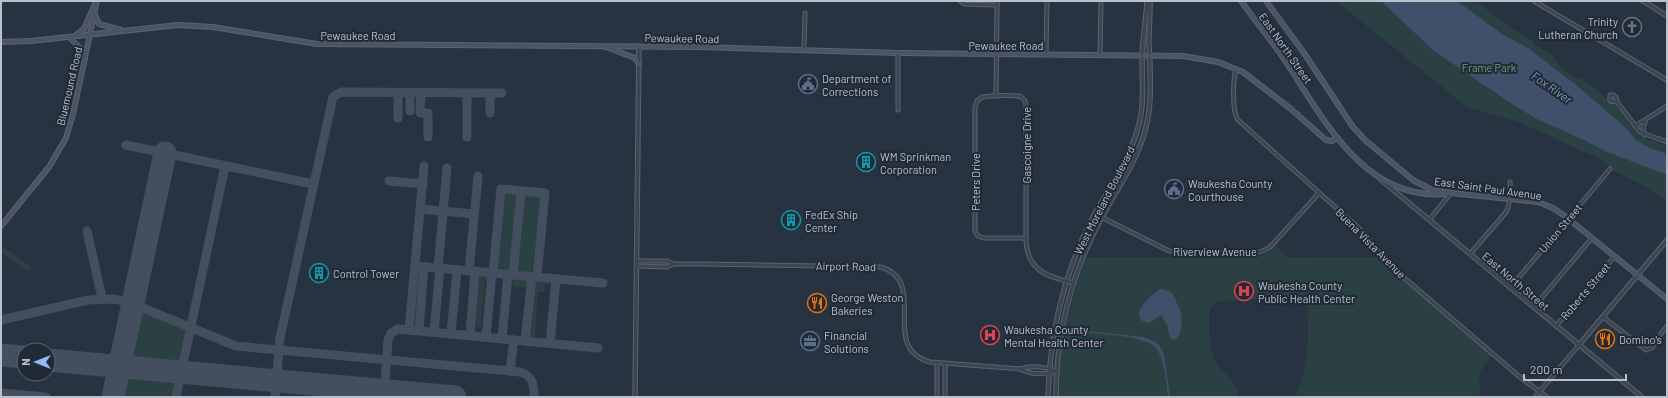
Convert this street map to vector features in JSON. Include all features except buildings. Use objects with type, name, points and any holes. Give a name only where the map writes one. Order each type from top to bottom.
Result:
[{"type":"main road","name":"Bluemound Road","points":[[1,226],[49,167],[62,146],[73,114],[97,1]]},
{"type":"main road","points":[[85,60],[80,48],[71,37],[80,33],[84,29],[90,12],[97,1]]},
{"type":"main road","name":"East North Street","points":[[1241,1],[1287,63],[1337,138],[1370,171],[1379,178],[1393,185],[1437,195],[1451,193]]},
{"type":"main road","name":"East Saint Paul Avenue","points":[[1266,1],[1304,53],[1345,117],[1360,135],[1419,184],[1432,190],[1451,193],[1542,203],[1557,210],[1667,299]]},
{"type":"main road","points":[[94,12],[99,24],[123,31]]},
{"type":"main road","name":"Pewaukee Road","points":[[1,42],[31,41],[178,25],[213,27],[317,44],[639,46],[804,49],[898,53],[1100,54],[1191,57],[1218,62],[1236,68],[1278,99],[1326,140],[1332,141],[1337,138]]},
{"type":"main road","points":[[604,46],[635,58],[639,64]]},
{"type":"street","points":[[960,1],[965,4],[997,3],[996,96]]},
{"type":"street","points":[[1046,54],[1047,1]]},
{"type":"street","points":[[1100,1],[1100,54]]},
{"type":"street","name":"West Moreland Boulevard","points":[[1048,397],[1049,374],[1057,316],[1066,282],[1082,240],[1131,146],[1140,122],[1142,55],[1147,1]]},
{"type":"street","name":"West Moreland Boulevard","points":[[1056,397],[1060,343],[1064,318],[1074,283],[1089,244],[1140,145],[1147,123],[1150,107],[1150,1]]},
{"type":"street","points":[[1534,1],[1667,80]]},
{"type":"street","points":[[1643,1],[1667,16]]},
{"type":"street","points":[[804,49],[805,13]]},
{"type":"street","points":[[635,397],[639,46]]},
{"type":"street","points":[[898,53],[898,110]]},
{"type":"street","name":"Buena Vista Avenue","points":[[1236,68],[1234,78],[1235,116],[1362,231],[1388,264],[1521,378],[1547,397]]},
{"type":"street","points":[[1142,81],[1150,81]]},
{"type":"street","name":"Gascoigne Drive","points":[[996,96],[1020,96],[1025,100],[1026,105],[1027,252],[1036,267],[1048,276],[1074,283]]},
{"type":"street","name":"Peters Drive","points":[[996,96],[982,97],[975,104],[975,231],[978,236],[984,238],[1026,238]]},
{"type":"street","points":[[1617,102],[1635,126],[1644,135],[1667,142]]},
{"type":"street","points":[[1635,126],[1667,106]]},
{"type":"street","points":[[1644,135],[1643,126],[1647,119]]},
{"type":"street","points":[[1140,122],[1147,123]]},
{"type":"street","name":"Union Street","points":[[1510,288],[1610,169]]},
{"type":"street","name":"East North Street","points":[[1379,178],[1642,397]]},
{"type":"street","points":[[1470,254],[1507,211],[1510,199],[1510,182]]},
{"type":"street","name":"Riverview Avenue","points":[[1095,214],[1170,251],[1256,253],[1271,246],[1319,193]]},
{"type":"street","points":[[1429,220],[1451,193]]},
{"type":"street","points":[[1534,307],[1592,238]]},
{"type":"street","points":[[1082,240],[1089,244]]},
{"type":"street","points":[[1535,397],[1667,240]]},
{"type":"street","name":"Roberts Street","points":[[1556,326],[1614,257]]},
{"type":"street","name":"Airport Road","points":[[637,261],[667,261],[674,264]]},
{"type":"street","name":"Airport Road","points":[[637,266],[667,266],[674,264],[876,266],[886,268],[896,275],[903,288],[904,335],[908,347],[920,359],[945,364],[1020,369],[1026,367],[1050,368],[1057,371]]},
{"type":"street","points":[[1603,317],[1646,350],[1652,348],[1667,326]]},
{"type":"street","points":[[1053,342],[1060,343]]},
{"type":"street","points":[[937,363],[937,397]]},
{"type":"street","points":[[945,364],[945,397]]},
{"type":"street","name":"Airport Road","points":[[1020,369],[1026,372],[1049,374],[1057,371]]},
{"type":"green space","name":"Frame Park","points":[[1336,1],[1476,1],[1508,26],[1533,41],[1534,45],[1552,55],[1560,66],[1569,74],[1584,80],[1602,94],[1609,102],[1615,104],[1639,136],[1667,146],[1667,201],[1646,187],[1614,171],[1598,157],[1519,122],[1467,107]]},
{"type":"green space","points":[[507,191],[516,192],[519,196],[512,264],[510,269],[505,271],[498,268],[496,262],[502,194]]},
{"type":"green space","points":[[526,193],[538,194],[541,198],[535,266],[527,273],[519,270],[516,264],[523,196]]},
{"type":"green space","points":[[1,245],[31,267],[28,272],[1,252]]},
{"type":"green space","points":[[1276,246],[1289,258],[1380,257],[1384,264],[1492,355],[1479,373],[1480,397],[1295,397],[1304,373],[1307,349],[1307,299],[1303,298],[1217,301],[1210,308],[1209,320],[1211,350],[1218,366],[1236,386],[1239,397],[1059,397],[1061,361],[1066,326],[1086,258],[1259,256],[1264,255]]},
{"type":"green space","points":[[419,270],[414,326],[412,321],[417,271]]},
{"type":"green space","points":[[479,274],[488,275],[490,279],[485,281],[481,327],[475,327],[479,281],[477,281],[476,278]]},
{"type":"green space","points":[[516,277],[529,279],[529,288],[513,287],[512,280]]},
{"type":"green space","points":[[534,279],[552,281],[553,283],[552,285],[545,284],[544,292],[538,292],[535,337],[528,336]]},
{"type":"green space","points":[[142,313],[147,313],[178,325],[185,330],[186,338],[182,357],[178,364],[154,364],[139,362],[131,358],[130,354],[138,317]]},
{"type":"green space","points":[[131,374],[172,378],[175,384],[173,397],[122,397],[121,391],[123,384],[126,378]]},
{"type":"water","name":"Fox River","points":[[1381,1],[1457,1],[1502,34],[1528,48],[1580,88],[1626,128],[1636,140],[1650,148],[1667,154],[1667,175],[1605,151],[1537,119],[1512,104],[1433,50]]},
{"type":"water","points":[[1161,289],[1171,292],[1176,299],[1180,310],[1182,322],[1180,333],[1174,340],[1170,338],[1167,325],[1161,315],[1149,323],[1142,321],[1139,317],[1142,306]]},
{"type":"water","points":[[1074,328],[1082,331],[1085,329],[1087,331],[1143,337],[1154,341],[1159,345],[1164,354],[1170,397],[1168,397],[1165,372],[1160,354],[1152,344],[1118,336],[1074,332]]},
{"type":"taxiway","points":[[275,397],[280,338],[333,97],[341,92],[502,93]]},
{"type":"taxiway","points":[[398,93],[398,118]]},
{"type":"taxiway","points":[[410,93],[410,111]]},
{"type":"taxiway","points":[[421,93],[420,113],[428,113],[428,137]]},
{"type":"taxiway","points":[[467,93],[467,137]]},
{"type":"taxiway","points":[[490,93],[490,113]]},
{"type":"taxiway","points":[[126,145],[313,184]]},
{"type":"taxiway","points":[[176,397],[225,166]]},
{"type":"taxiway","points":[[409,329],[424,166]]},
{"type":"taxiway","points":[[438,268],[447,168]]},
{"type":"taxiway","points":[[469,271],[478,176]]},
{"type":"taxiway","points":[[389,181],[423,184]]},
{"type":"taxiway","points":[[493,273],[501,189],[545,193],[537,277]]},
{"type":"taxiway","points":[[513,275],[521,191]]},
{"type":"taxiway","points":[[420,209],[474,214]]},
{"type":"taxiway","points":[[87,231],[102,298]]},
{"type":"taxiway","points":[[415,266],[603,283]]},
{"type":"taxiway","points":[[419,330],[424,267]]},
{"type":"taxiway","points":[[434,332],[440,268]]},
{"type":"taxiway","points":[[451,334],[457,270]]},
{"type":"taxiway","points":[[470,335],[475,271]]},
{"type":"taxiway","points":[[486,337],[492,273]]},
{"type":"taxiway","points":[[502,338],[508,275]]},
{"type":"taxiway","points":[[525,341],[532,277]]},
{"type":"taxiway","points":[[550,343],[556,279]]},
{"type":"taxiway","points":[[1,320],[88,300],[115,299],[133,304],[236,346],[520,372],[528,376],[532,382],[534,397]]},
{"type":"taxiway","points":[[384,397],[388,340],[391,333],[398,329],[598,348]]},
{"type":"taxiway","points":[[510,371],[514,340]]},
{"type":"taxiway","points":[[1,393],[46,397]]},
{"type":"runway","points":[[113,397],[165,153]]},
{"type":"runway","points":[[1,355],[16,356]]},
{"type":"runway","points":[[56,361],[455,397]]},
{"type":"place","name":"Trinity Lutheran Church","points":[[1632,27]]},
{"type":"place","name":"Department of Corrections","points":[[808,84]]},
{"type":"place","name":"WM Sprinkman Corporation","points":[[866,162]]},
{"type":"place","name":"Waukesha County Courthouse","points":[[1174,189]]},
{"type":"place","name":"FedEx Ship Center","points":[[791,220]]},
{"type":"place","name":"Control Tower","points":[[319,273]]},
{"type":"place","name":"Waukesha County Public Health Center","points":[[1244,291]]},
{"type":"place","name":"George Weston Bakeries","points":[[817,303]]},
{"type":"place","name":"Waukesha County Mental Health Center","points":[[990,335]]},
{"type":"place","name":"Domino's","points":[[1605,339]]},
{"type":"place","name":"Financial Solutions","points":[[810,341]]}]
